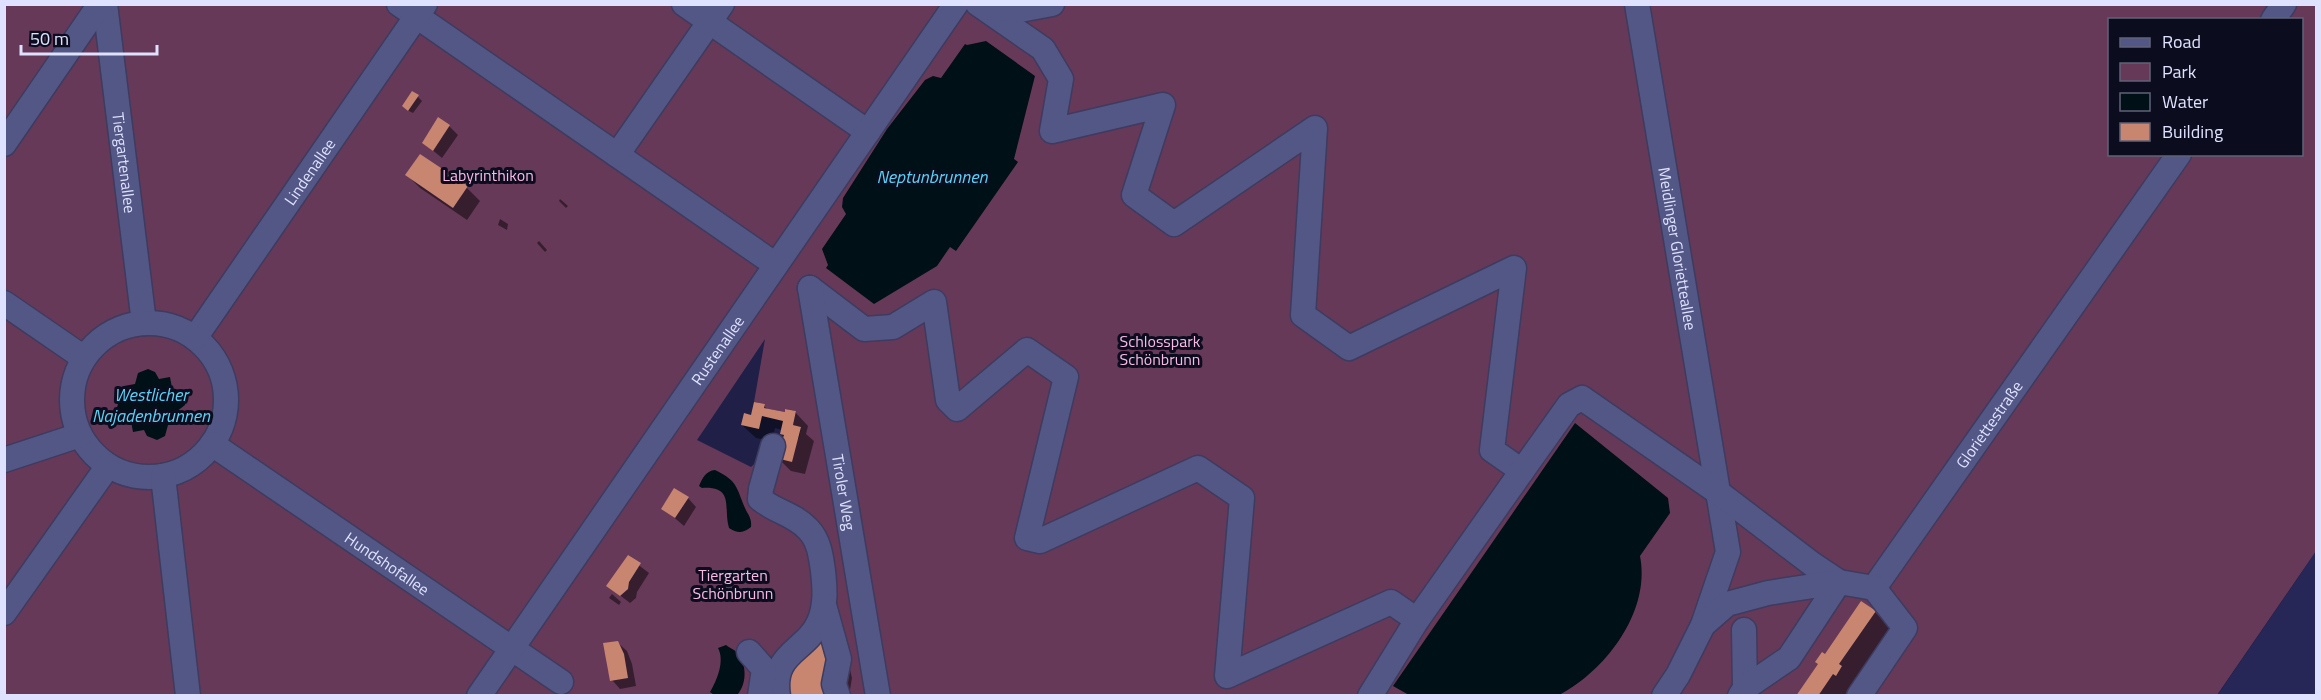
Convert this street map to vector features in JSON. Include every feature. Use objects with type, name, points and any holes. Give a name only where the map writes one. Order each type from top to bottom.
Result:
[{"type":"street","points":[[4,144],[100,4]]},
{"type":"street","name":"Tiergartenallee","points":[[105,4],[144,323]]},
{"type":"street","points":[[684,4],[716,13],[868,132]]},
{"type":"street","name":"Rustenallee","points":[[479,696],[956,4]]},
{"type":"street","points":[[980,6],[1020,10],[1052,4]]},
{"type":"street","name":"Meidlinger Glorietteallee","points":[[1637,4],[1728,552],[1703,625]]},
{"type":"street","points":[[2274,18],[2284,4]]},
{"type":"street","points":[[980,6],[1043,49],[1061,79],[1052,130],[1163,105],[1134,195],[1174,224],[1315,128],[1303,315],[1349,348],[1514,268],[1492,450],[1522,471]]},
{"type":"street","points":[[414,9],[617,155],[776,265]]},
{"type":"street","name":"Lindenallee","points":[[195,338],[414,9]]},
{"type":"street","points":[[617,155],[716,13]]},
{"type":"street","name":"Gloriettestraße","points":[[1874,588],[2178,156]]},
{"type":"street","name":"Tiroler Weg","points":[[878,696],[810,288],[864,329],[893,327],[934,302],[948,400],[957,409],[1027,350],[1066,377],[1027,538],[1040,541],[1198,468],[1242,498],[1227,676],[1391,602],[1417,620]]},
{"type":"street","points":[[4,303],[84,358]]},
{"type":"street","points":[[144,323],[176,328],[195,338],[213,357],[223,378],[226,399],[222,425],[212,444],[190,465],[163,476],[146,477],[128,474],[108,466],[89,449],[80,435],[72,407],[74,381],[84,358],[99,341],[111,333],[127,326],[144,323]]},
{"type":"street","points":[[1370,696],[1417,620],[1522,471],[1569,405],[1582,398],[1719,493],[1839,582]]},
{"type":"street","points":[[4,460],[80,435]]},
{"type":"street","name":"Hundshofallee","points":[[212,444],[561,682]]},
{"type":"street","points":[[773,446],[760,499],[799,521],[813,535],[821,554],[824,605],[838,653],[838,669],[834,684],[838,696]]},
{"type":"street","points":[[4,613],[108,466]]},
{"type":"street","points":[[163,476],[188,696]]},
{"type":"street","points":[[1742,692],[1789,658],[1839,582]]},
{"type":"street","points":[[1742,692],[1744,618],[1768,593],[1839,582],[1874,588],[1905,628],[1859,696]]},
{"type":"street","points":[[1672,693],[1703,625],[1727,604],[1744,618]]},
{"type":"street","points":[[778,696],[777,676],[783,662],[819,624],[824,605]]},
{"type":"street","points":[[749,652],[764,669],[760,696]]},
{"type":"shaded area","points":[[2316,551],[2316,695],[2217,696],[2298,578]]},
{"type":"green space","name":"Schlosspark Schönbrunn","points":[[5,5],[2316,5],[2316,551],[2217,695],[5,695]],"holes":[[[765,339],[754,402],[765,404],[764,408],[785,412],[786,409],[796,411],[793,425],[801,427],[799,438],[764,455],[751,467],[697,440]]]},
{"type":"water","name":"Neptunbrunnen","points":[[986,41],[1035,76],[1014,159],[1018,162],[956,251],[950,247],[937,266],[874,304],[826,268],[828,265],[822,249],[846,214],[842,207],[843,198],[887,129],[925,80],[933,76],[941,78],[965,44]]},
{"type":"water","name":"Westlicher Najadenbrunnen","points":[[148,369],[155,372],[159,379],[170,377],[172,388],[183,391],[186,397],[185,405],[176,412],[178,423],[168,425],[165,436],[157,440],[147,436],[144,430],[133,432],[131,421],[120,418],[116,411],[118,404],[126,397],[124,386],[135,384],[138,373]]},
{"type":"water","points":[[1575,423],[1668,498],[1670,513],[1640,556],[1642,577],[1638,598],[1621,638],[1593,671],[1559,695],[1409,695],[1393,686]]},
{"type":"water","points":[[715,470],[732,481],[738,490],[751,521],[751,527],[745,531],[738,532],[729,528],[726,500],[719,491],[699,486],[705,475]]},
{"type":"water","points":[[726,645],[734,650],[742,660],[743,684],[737,695],[714,695],[710,692],[721,659],[718,648]]},
{"type":"building","points":[[412,91],[419,95],[408,111],[402,106]]},
{"type":"building","points":[[438,117],[450,125],[433,151],[422,143]]},
{"type":"building","points":[[420,154],[468,186],[453,208],[405,175]]},
{"type":"building","points":[[754,402],[765,404],[764,408],[785,412],[785,409],[796,411],[793,425],[801,427],[792,462],[776,458],[781,437],[783,438],[784,435],[780,434],[783,421],[762,416],[759,429],[741,425],[744,413],[751,415]]},
{"type":"building","points":[[674,488],[689,497],[675,518],[661,509]]},
{"type":"building","points":[[628,555],[641,563],[629,582],[628,589],[620,596],[606,586]]},
{"type":"building","points":[[1861,601],[1876,611],[1839,664],[1842,666],[1836,676],[1833,674],[1818,696],[1796,696],[1818,664],[1815,662],[1822,652],[1825,654]]},
{"type":"building","points":[[826,621],[835,670],[826,696],[773,696]]},
{"type":"building","points":[[618,641],[624,654],[628,678],[610,681],[603,643]]},
{"type":"park label","name":"Labyrinthikon","points":[[488,175]]},
{"type":"park label","name":"Tiergarten Schönbrunn","points":[[733,584]]}]
